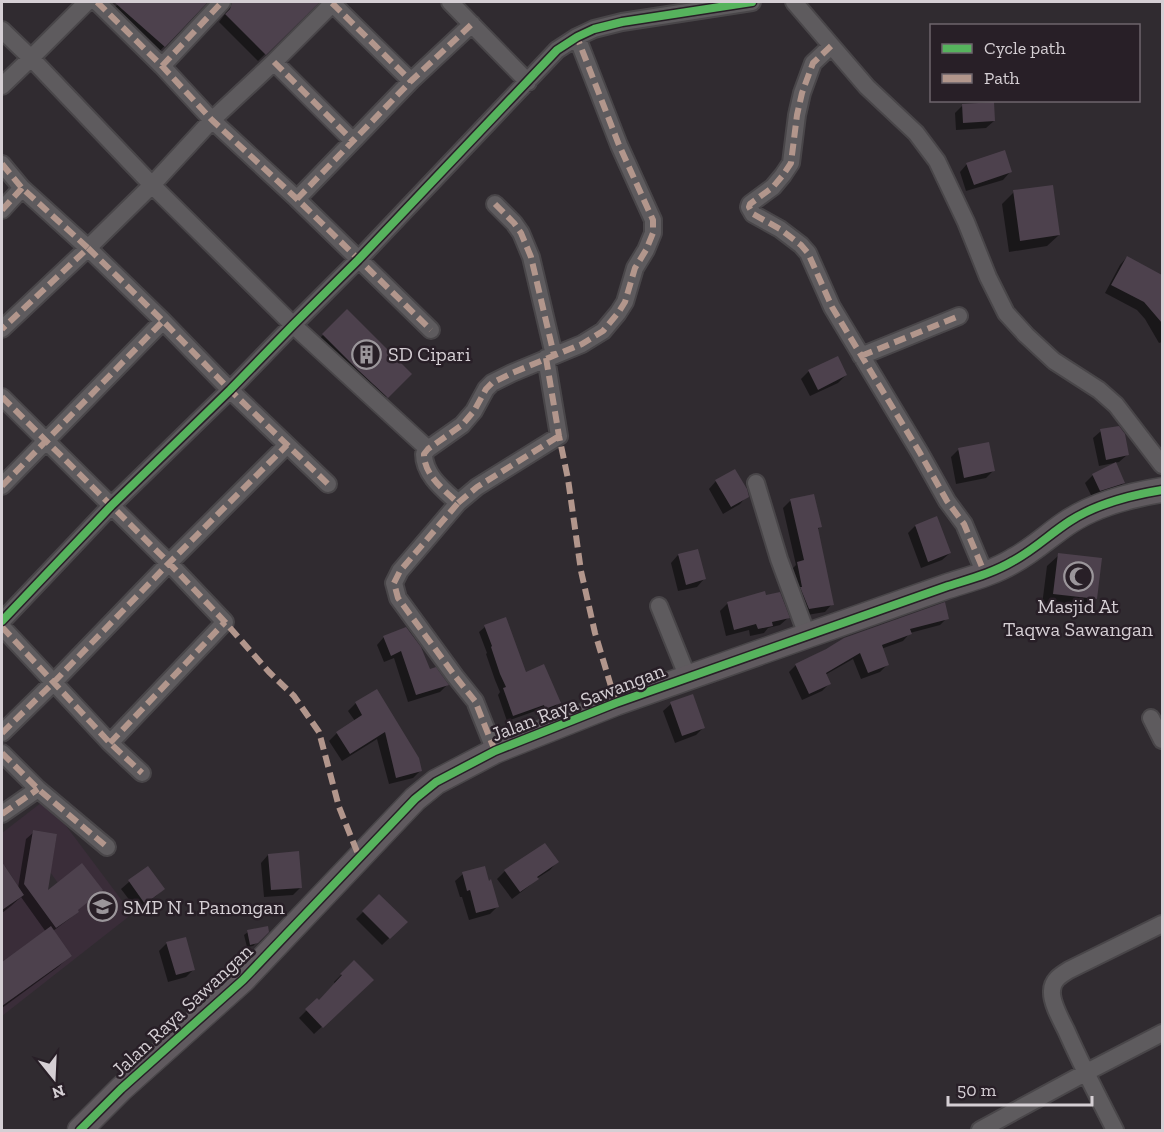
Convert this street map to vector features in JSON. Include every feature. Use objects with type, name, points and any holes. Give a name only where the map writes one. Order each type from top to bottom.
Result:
[{"type":"street","points":[[2,86],[87,2]]},
{"type":"street","points":[[96,2],[162,66],[212,120],[297,199],[431,330]]},
{"type":"street","points":[[162,66],[222,2]]},
{"type":"street","points":[[2,329],[88,248],[212,120],[333,2],[411,81]]},
{"type":"street","points":[[450,2],[528,82]]},
{"type":"street","points":[[2,621],[111,506],[358,260],[557,50],[594,29],[621,21],[752,2]]},
{"type":"street","points":[[794,2],[867,87],[916,133],[937,161],[1006,313],[1054,361],[1099,390],[1116,405],[1162,465]]},
{"type":"street","points":[[297,199],[411,81],[472,24]]},
{"type":"street","points":[[2,30],[293,325],[428,449]]},
{"type":"street","points":[[458,503],[426,469],[424,454],[462,425],[474,411],[486,388],[492,382],[582,344],[603,331],[625,302],[635,268],[653,233],[653,220],[577,38]]},
{"type":"street","points":[[831,46],[813,63],[802,93],[791,163],[773,187],[749,207],[753,214],[780,229],[808,253],[832,307],[947,501],[964,524],[985,574]]},
{"type":"street","points":[[274,62],[353,141]]},
{"type":"street","points":[[2,164],[22,189],[88,248],[328,484]]},
{"type":"street","points":[[2,210],[22,189]]},
{"type":"street","points":[[495,204],[521,233],[531,257],[550,357],[559,436],[477,487],[458,503],[400,572],[394,583],[398,598],[454,676],[475,701],[495,752]]},
{"type":"street","points":[[861,356],[959,316]]},
{"type":"street","points":[[2,486],[163,321]]},
{"type":"street","points":[[2,397],[225,621],[110,743]]},
{"type":"street","points":[[2,733],[287,445]]},
{"type":"street","points":[[756,483],[779,559],[807,635]]},
{"type":"street","name":"Jalan Raya Sawangan","points":[[80,1131],[121,1089],[243,980],[415,799],[436,782],[495,752],[616,703],[985,574],[1011,563],[1072,520],[1105,504],[1138,494],[1162,490]]},
{"type":"street","points":[[659,606],[688,678]]},
{"type":"street","points":[[2,627],[110,743],[142,773]]},
{"type":"street","points":[[1151,718],[1162,740]]},
{"type":"street","points":[[2,753],[38,789],[107,847]]},
{"type":"street","points":[[2,814],[38,789]]},
{"type":"street","points":[[1114,1131],[1058,1012],[1052,991],[1059,976],[1162,924]]},
{"type":"street","points":[[980,1131],[1162,1032]]},
{"type":"shaded area","name":"SMP N 1 Panongan","points":[[46,799],[132,914],[2,1016],[2,1006],[72,956],[51,927],[2,962],[2,910],[24,895],[5,866],[2,868],[2,833]],"holes":[[[33,830],[57,834],[52,863],[28,859]],[[50,872],[79,912],[56,928],[27,888]]]},
{"type":"building","points":[[114,2],[208,2],[165,47]]},
{"type":"building","points":[[232,2],[320,2],[266,55],[225,14]]},
{"type":"building","points":[[994,102],[995,121],[963,123],[962,104]]},
{"type":"building","points":[[1005,150],[1012,172],[974,185],[966,163]]},
{"type":"building","points":[[1053,185],[1060,235],[1020,241],[1013,190]]},
{"type":"building","points":[[1127,256],[1162,275],[1162,323],[1144,302],[1111,285]]},
{"type":"building","name":"SD Cipari","points":[[347,309],[412,374],[388,398],[322,334]]},
{"type":"building","points":[[838,356],[847,375],[818,390],[808,370]]},
{"type":"building","points":[[1119,426],[1125,434],[1129,455],[1106,460],[1100,429]]},
{"type":"building","points":[[989,442],[995,471],[964,478],[958,448]]},
{"type":"building","points":[[1116,462],[1125,483],[1100,491],[1092,474]]},
{"type":"building","points":[[735,469],[749,497],[731,507],[715,480]]},
{"type":"building","points":[[814,494],[822,527],[818,528],[834,605],[809,609],[800,587],[802,587],[797,562],[804,560],[790,499]]},
{"type":"building","points":[[937,516],[951,553],[928,562],[915,525]]},
{"type":"building","points":[[698,549],[706,579],[686,585],[678,554]]},
{"type":"building","name":"Masjid At Taqwa Sawangan","points":[[1058,553],[1102,558],[1097,599],[1053,594]]},
{"type":"building","points":[[765,591],[766,595],[780,592],[790,618],[772,622],[773,626],[758,629],[756,624],[734,630],[727,602]]},
{"type":"building","points":[[945,602],[949,619],[910,629],[912,634],[882,645],[889,665],[868,673],[860,653],[826,673],[831,684],[809,694],[795,664],[844,638]]},
{"type":"building","points":[[506,617],[526,672],[544,664],[561,703],[545,709],[544,705],[513,716],[503,688],[506,687],[484,625]]},
{"type":"building","points":[[406,627],[421,647],[430,669],[436,667],[449,685],[416,695],[401,651],[391,656],[383,636]]},
{"type":"building","points":[[377,689],[419,758],[422,771],[396,778],[385,732],[350,754],[336,732],[362,715],[355,702]]},
{"type":"building","points":[[693,694],[705,728],[682,736],[670,702]]},
{"type":"building","points":[[33,830],[57,834],[48,890],[82,863],[103,890],[78,910],[79,912],[56,928],[24,884]]},
{"type":"building","points":[[545,843],[559,862],[520,892],[504,870]]},
{"type":"building","points":[[299,851],[302,888],[271,890],[268,854]]},
{"type":"building","points":[[2,862],[24,895],[2,910]]},
{"type":"building","points":[[148,866],[165,889],[145,904],[128,880]]},
{"type":"building","points":[[485,866],[499,907],[476,913],[462,872]]},
{"type":"building","points":[[379,894],[408,922],[390,939],[362,911]]},
{"type":"building","points":[[51,926],[72,956],[2,1006],[2,962]]},
{"type":"building","points":[[268,926],[269,932],[258,943],[250,945],[247,930]]},
{"type":"building","points":[[186,937],[195,970],[176,975],[166,942]]},
{"type":"building","points":[[354,960],[374,980],[323,1028],[305,1009],[317,998],[319,1000]]},
{"type":"marked path","points":[[97,2],[162,66],[212,120],[297,199],[431,330]]},
{"type":"marked path","points":[[162,66],[222,2]]},
{"type":"marked path","points":[[332,3],[411,81]]},
{"type":"marked path","points":[[297,199],[411,81],[472,24]]},
{"type":"marked path","points":[[495,751],[475,701],[398,598],[394,583],[400,571],[458,503],[431,475],[427,469],[424,454],[462,425],[492,383],[582,344],[603,331],[625,302],[635,268],[653,233],[653,220],[619,145],[577,37]]},
{"type":"marked path","points":[[831,46],[813,63],[802,93],[791,163],[773,187],[749,207],[753,214],[780,229],[808,253],[832,307],[947,501],[964,524],[985,574]]},
{"type":"marked path","points":[[274,62],[353,141]]},
{"type":"marked path","points":[[2,164],[22,188],[88,248],[2,329]]},
{"type":"marked path","points":[[2,210],[22,188]]},
{"type":"marked path","points":[[495,204],[521,233],[531,257],[554,355]]},
{"type":"marked path","points":[[88,248],[328,484]]},
{"type":"marked path","points":[[861,356],[959,316]]},
{"type":"marked path","points":[[2,486],[163,321]]},
{"type":"marked path","points":[[546,358],[568,479],[581,571],[595,633],[616,703]]},
{"type":"marked path","points":[[2,397],[169,563],[294,696],[319,732],[339,807],[360,859]]},
{"type":"marked path","points":[[458,503],[477,487],[559,436]]},
{"type":"marked path","points":[[2,733],[287,445]]},
{"type":"marked path","points":[[110,743],[225,622]]},
{"type":"marked path","points":[[2,627],[110,743],[142,773]]},
{"type":"marked path","points":[[2,753],[38,789],[107,847]]},
{"type":"marked path","points":[[2,814],[38,789]]},
{"type":"cycle path","points":[[2,621],[111,506],[358,260],[557,50],[594,29],[622,22],[752,2]]},
{"type":"cycle path","points":[[80,1130],[121,1089],[243,980],[415,799],[436,782],[495,751],[616,703],[989,572],[1021,557],[1070,521],[1092,509],[1127,497],[1162,490]]},
{"type":"place","name":"SD Cipari","points":[[367,354]]},
{"type":"place","name":"Masjid At Taqwa Sawangan","points":[[1078,576]]},
{"type":"place","name":"SMP N 1 Panongan","points":[[102,907]]}]
